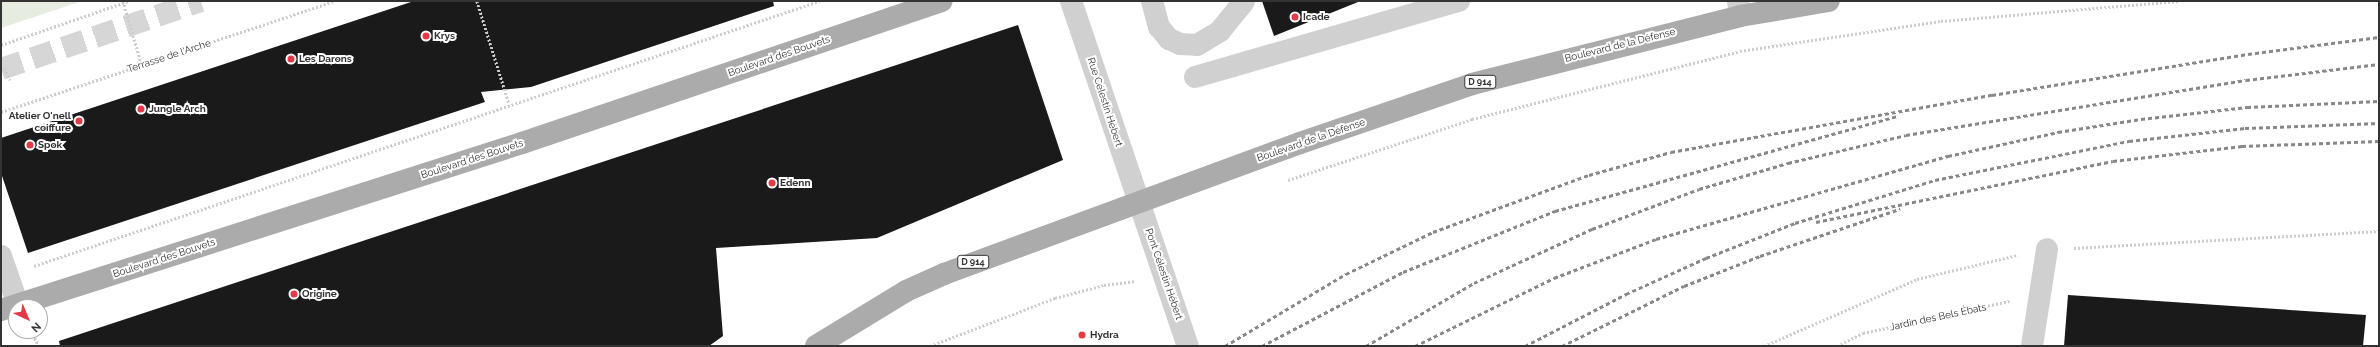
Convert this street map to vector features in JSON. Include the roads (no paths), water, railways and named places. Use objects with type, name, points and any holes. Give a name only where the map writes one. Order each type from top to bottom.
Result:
[{"type":"main road","name":"Boulevard des Bouvets","points":[[34,299],[522,143],[942,1]]},
{"type":"main road","name":"Boulevard de la Défense","points":[[816,346],[906,291],[944,274],[1300,143],[1472,84],[1739,8],[1829,1]]},
{"type":"street","name":"Rue Célestin Hébert","points":[[1072,1],[1115,135],[1141,202]]},
{"type":"street","points":[[1152,1],[1159,27],[1169,39],[1180,44],[1197,44],[1220,32],[1244,1]]},
{"type":"street","points":[[1195,77],[1459,1]]},
{"type":"street","name":"Pont Célestin Hébert","points":[[1141,202],[1162,271],[1188,346]]},
{"type":"street","points":[[2032,346],[2041,294],[2046,249]]},
{"type":"street","points":[[4,265],[8,299]]},
{"type":"tunnel","points":[[1,69],[201,1]]},
{"type":"railway","points":[[1225,346],[1346,274],[1433,232],[1589,175],[1671,152],[1992,95],[2248,54],[2379,37]]},
{"type":"railway","points":[[1366,346],[1474,283],[1592,229],[1699,189],[1788,163],[1906,135],[2246,80],[2379,64]]},
{"type":"railway","points":[[1415,346],[1554,278],[1656,239],[1948,156],[2058,132],[2141,119],[2247,107],[2379,101]]},
{"type":"railway","points":[[1262,346],[1403,272],[1555,211],[1898,116]]},
{"type":"railway","points":[[1525,346],[1626,294],[1706,258],[1795,223],[1935,180],[2129,141],[2245,128],[2379,123]]},
{"type":"railway","points":[[1816,222],[2113,161],[2242,146],[2379,141]]},
{"type":"railway","points":[[1562,346],[1684,286],[1760,256],[1900,209]]},
{"type":"place","name":"Icade","points":[[1295,17]]},
{"type":"place","name":"Krys","points":[[426,36]]},
{"type":"place","name":"Les Darons","points":[[291,59]]},
{"type":"place","name":"Jungle Arch","points":[[141,109]]},
{"type":"place","name":"Atelier O'nell coiffure","points":[[79,121]]},
{"type":"place","name":"Spok","points":[[30,145]]},
{"type":"place","name":"Edenn","points":[[772,183]]},
{"type":"place","name":"Origine","points":[[294,294]]},
{"type":"place","name":"Hydra","points":[[1082,335]]}]
